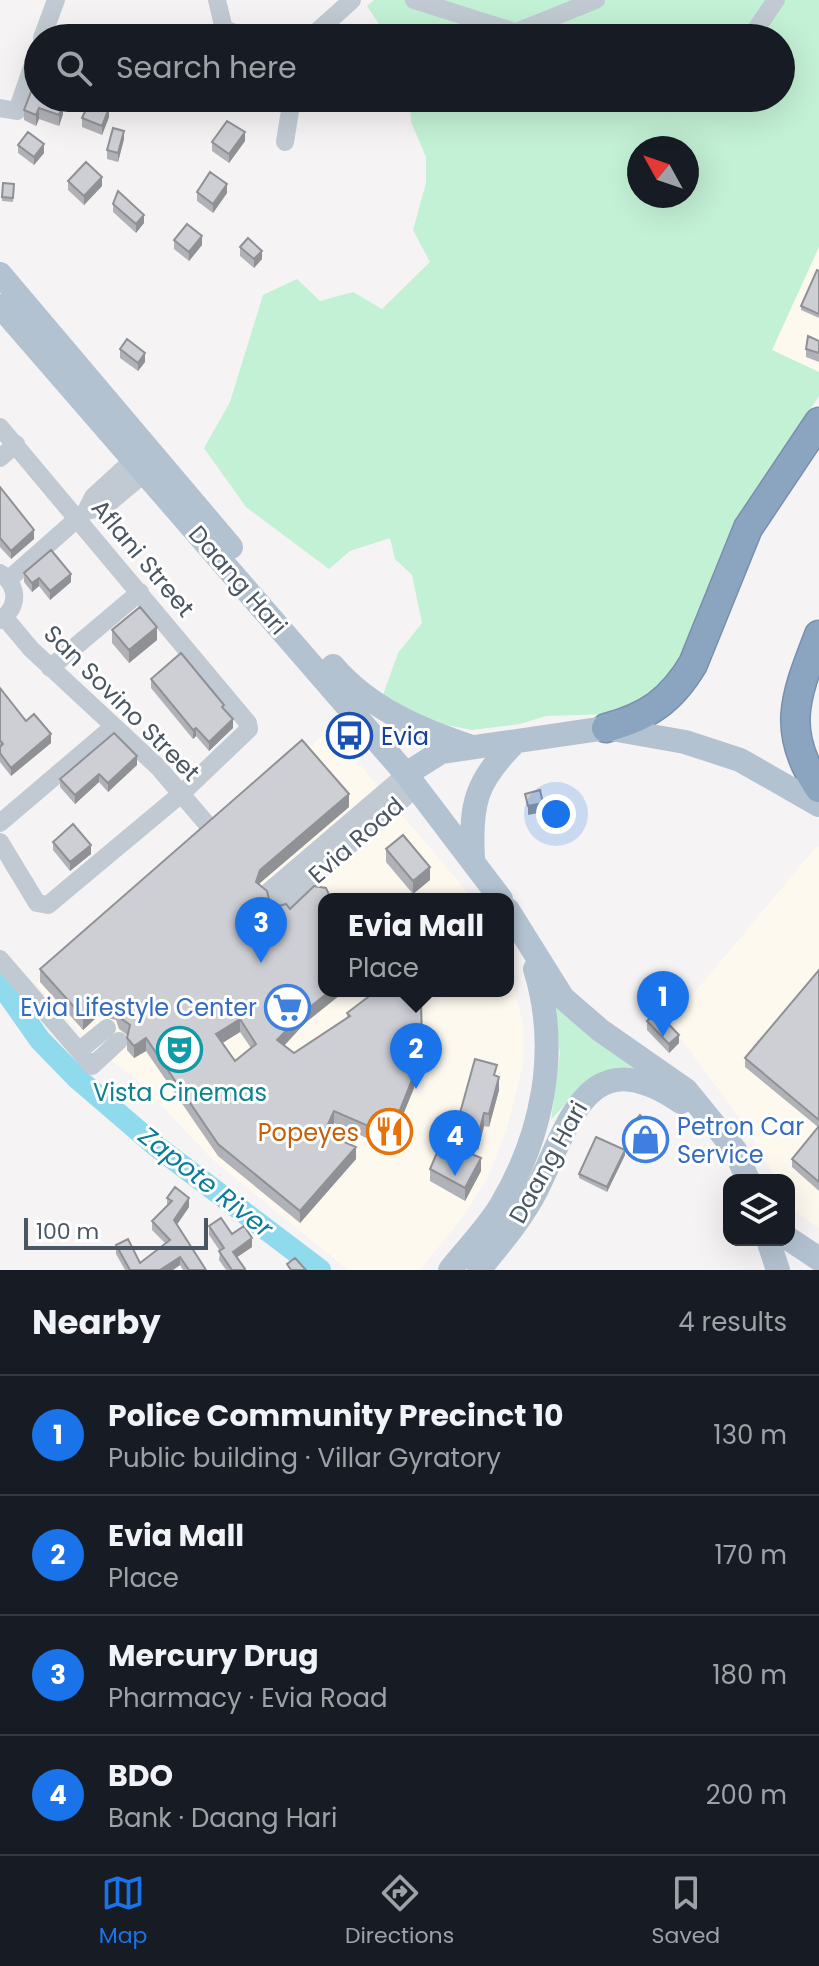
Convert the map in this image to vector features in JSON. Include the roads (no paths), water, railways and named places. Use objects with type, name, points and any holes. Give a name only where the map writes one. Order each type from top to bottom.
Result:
[{"type":"highway","points":[[606,728],[650,713],[682,684],[748,528],[819,422]]},
{"type":"highway","points":[[819,635],[800,686],[794,736],[819,788]]},
{"type":"main road","name":"Daang Hari","points":[[0,274],[146,461],[413,776],[497,893]]},
{"type":"main road","name":"Daang Hari","points":[[0,306],[349,684],[420,729],[472,747],[606,728],[685,742],[740,760],[819,805]]},
{"type":"main road","points":[[349,684],[413,776]]},
{"type":"main road","points":[[473,858],[475,797],[483,777],[515,742]]},
{"type":"main road","name":"Evia Road","points":[[413,776],[441,752],[472,747]]},
{"type":"main road","points":[[514,921],[529,948],[577,1012],[671,1078],[735,1150],[745,1174]]},
{"type":"main road","name":"Daang Hari","points":[[450,1270],[500,1207],[522,1165],[539,1115],[546,1070],[546,1014],[529,948]]},
{"type":"main road","name":"Daang Hari","points":[[479,1270],[535,1194],[568,1118],[585,1094],[617,1080],[636,1079],[657,1087],[715,1127]]},
{"type":"main road","points":[[795,1243],[819,1259]]},
{"type":"main road","points":[[770,1246],[778,1270]]},
{"type":"street","points":[[47,24],[56,0]]},
{"type":"street","points":[[217,0],[221,24]]},
{"type":"street","points":[[325,24],[352,0]]},
{"type":"street","points":[[414,0],[490,24]]},
{"type":"street","points":[[547,24],[596,0]]},
{"type":"street","points":[[760,24],[776,0]]},
{"type":"street","points":[[0,108],[17,111],[24,91]]},
{"type":"street","points":[[285,142],[290,112]]},
{"type":"street","name":"Aflani Street","points":[[0,427],[82,515],[140,592],[248,723],[247,734],[181,794]]},
{"type":"street","points":[[0,458],[16,444]]},
{"type":"street","points":[[2,619],[15,599],[4,576],[82,515],[93,497],[146,461]]},
{"type":"street","points":[[50,668],[140,592]]},
{"type":"street","name":"San Sovino Street","points":[[2,619],[114,726],[206,823]]},
{"type":"street","points":[[0,823],[114,726]]},
{"type":"street","name":"Evia Road","points":[[273,900],[413,776]]},
{"type":"street","points":[[0,842],[37,903],[48,905],[181,794]]},
{"type":"street","points":[[0,959],[92,1066],[113,1034],[80,1050]]},
{"type":"waterway","name":"Zapote River","points":[[0,983],[40,1040],[78,1079],[156,1146],[320,1270]]},
{"type":"place","name":"Evia","points":[[350,736]]},
{"type":"place","name":"Mercury Drug","points":[[261,963]]},
{"type":"place","name":"Evia Lifestyle Center","points":[[288,1007]]},
{"type":"place","name":"Police Community Precinct 10","points":[[663,1037]]},
{"type":"place","name":"Vista Cinemas","points":[[180,1050]]},
{"type":"place","name":"Evia Mall","points":[[416,1089]]},
{"type":"place","name":"Popeyes","points":[[390,1132]]},
{"type":"place","name":"Petron Car Service","points":[[646,1140]]},
{"type":"place","name":"BDO","points":[[455,1176]]}]
